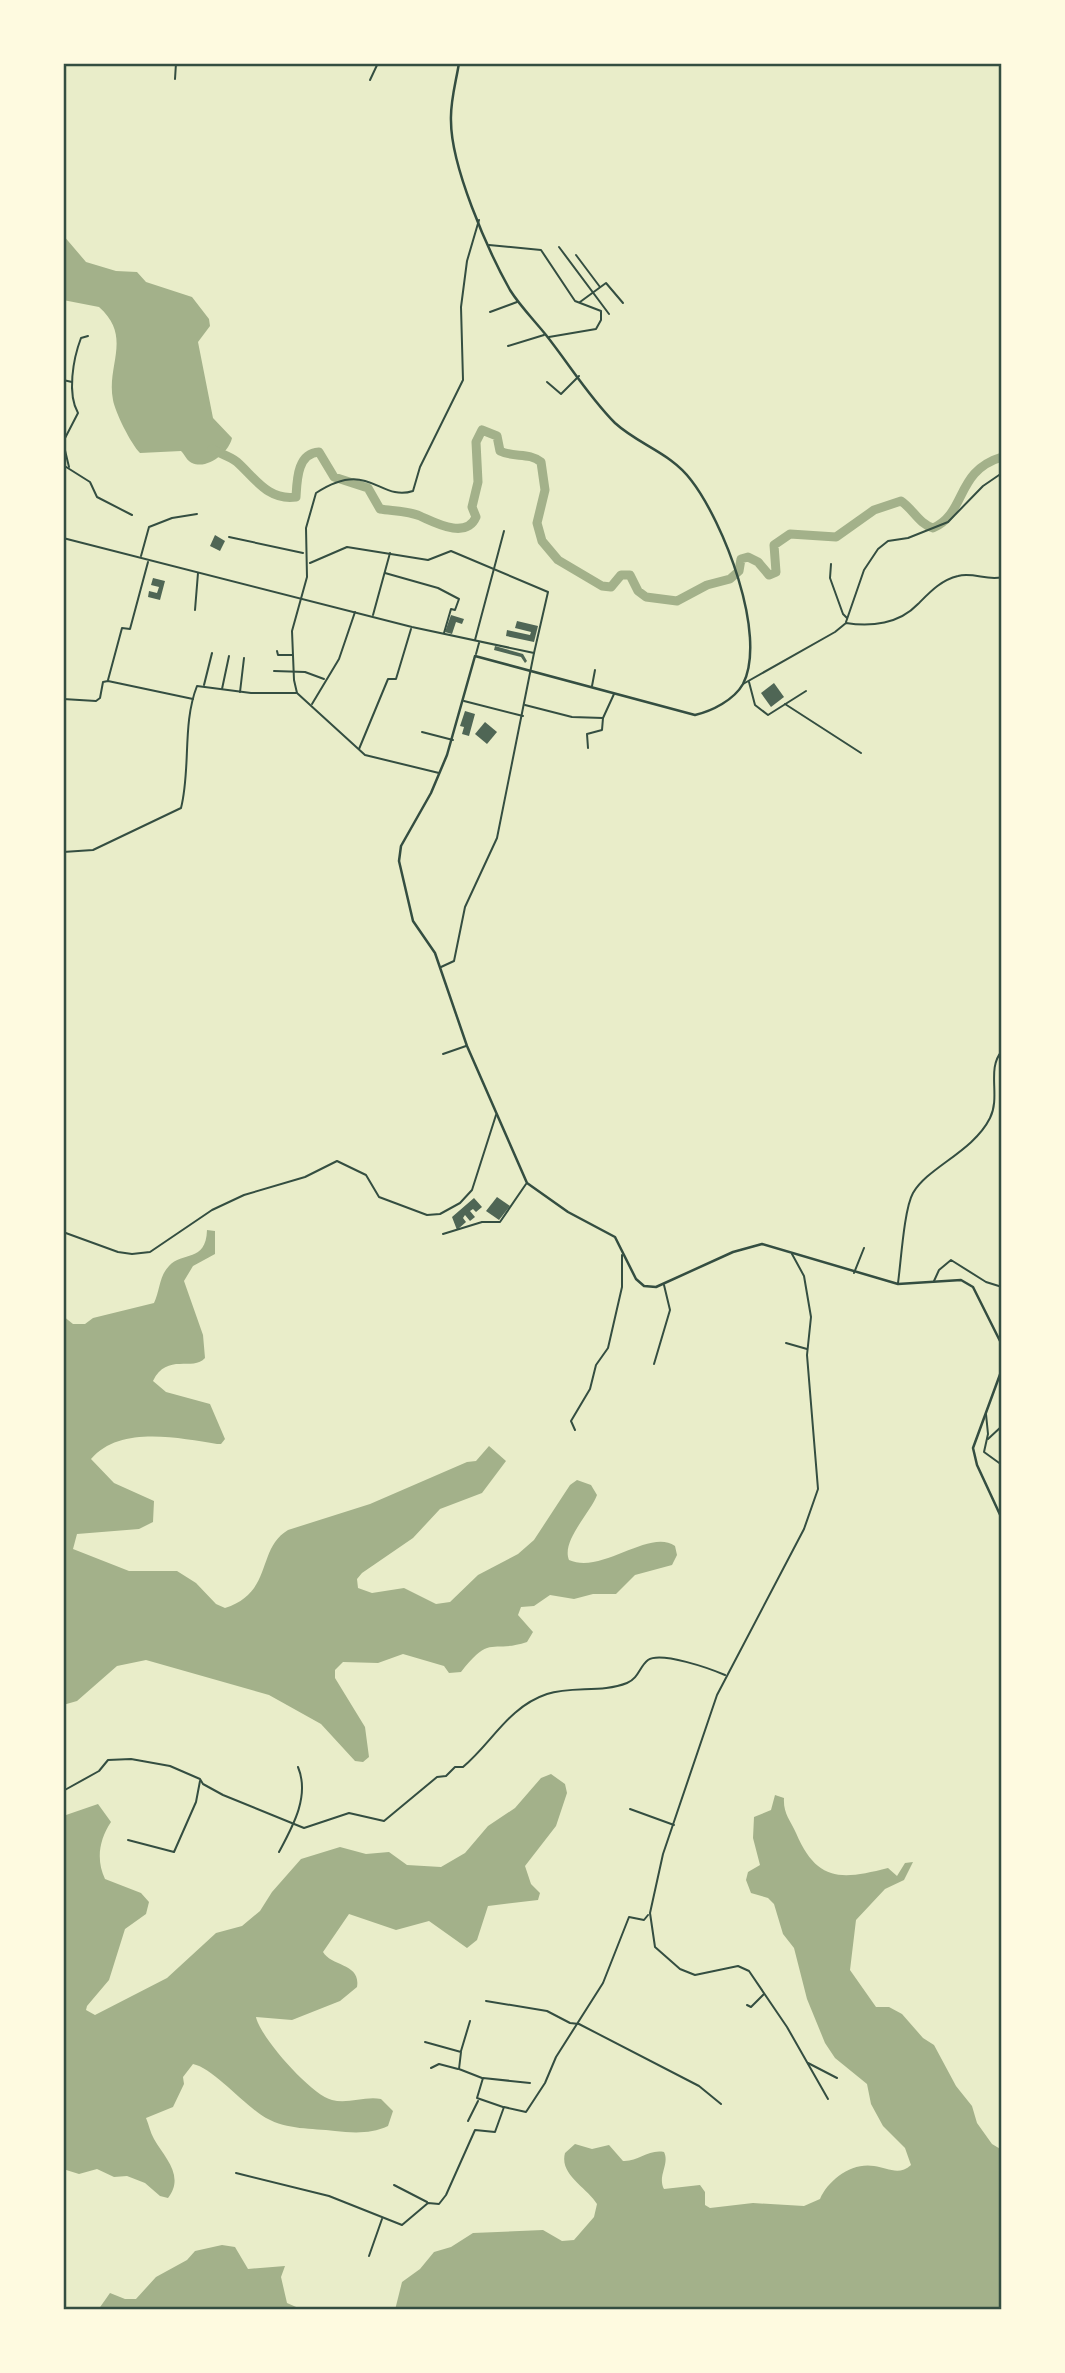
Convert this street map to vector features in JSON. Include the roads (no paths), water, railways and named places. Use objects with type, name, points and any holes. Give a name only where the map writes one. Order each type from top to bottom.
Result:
[{"type":"main road","points":[[459,63],[450,118],[452,136],[458,169],[489,245],[518,301],[616,423],[672,460],[685,472],[713,516],[736,579],[751,637],[750,657],[743,684],[721,704],[695,715],[475,656],[453,740],[440,773],[403,839],[399,861],[413,921],[441,967],[467,1046],[527,1183],[568,1212],[611,1234],[622,1246],[640,1283],[652,1288],[664,1284],[755,1244],[898,1284],[954,1279],[969,1284],[1002,1345]]},
{"type":"main road","points":[[1002,1369],[975,1437],[974,1452],[1002,1519]]},
{"type":"street","points":[[175,79],[176,63]]},
{"type":"street","points":[[370,80],[378,63]]},
{"type":"street","points":[[440,773],[369,757],[311,706],[298,693],[293,671],[292,631],[309,564],[304,553],[306,528],[313,499],[320,490],[348,478],[368,480],[401,493],[414,489],[420,467],[463,380],[461,307],[467,261],[479,220]]},
{"type":"street","points":[[489,245],[541,250],[579,303],[601,311],[599,327],[508,346]]},
{"type":"street","points":[[559,247],[609,314]]},
{"type":"street","points":[[576,255],[600,287]]},
{"type":"street","points":[[579,303],[608,284],[623,303]]},
{"type":"street","points":[[490,312],[518,301]]},
{"type":"street","points":[[69,467],[63,442],[78,413],[71,399],[73,382],[80,339],[88,335]]},
{"type":"street","points":[[547,382],[560,394],[579,376]]},
{"type":"street","points":[[63,380],[73,382]]},
{"type":"street","points":[[63,465],[92,484],[97,497],[132,515]]},
{"type":"street","points":[[743,684],[835,632],[846,623],[864,570],[878,549],[889,541],[908,538],[948,522],[1002,473]]},
{"type":"street","points":[[140,557],[149,527],[172,518],[197,514]]},
{"type":"street","points":[[474,641],[504,531]]},
{"type":"street","points":[[229,537],[304,553]]},
{"type":"street","points":[[63,538],[412,627],[534,653]]},
{"type":"street","points":[[309,564],[347,547],[428,560],[453,551],[549,593],[534,653],[497,838],[465,907],[454,961],[441,967]]},
{"type":"street","points":[[372,616],[390,552]]},
{"type":"street","points":[[108,681],[121,630],[130,629],[148,559]]},
{"type":"street","points":[[831,564],[830,578],[842,614],[848,618]]},
{"type":"street","points":[[195,610],[199,572]]},
{"type":"street","points":[[385,573],[438,588],[459,599],[455,610],[452,609],[444,634]]},
{"type":"street","points":[[846,623],[868,625],[891,621],[913,609],[934,588],[957,576],[1002,577]]},
{"type":"street","points":[[311,706],[343,651],[355,611]]},
{"type":"street","points":[[359,750],[388,680],[396,680],[412,627]]},
{"type":"street","points":[[475,656],[479,642]]},
{"type":"street","points":[[277,651],[278,655],[292,655]]},
{"type":"street","points":[[204,686],[212,653]]},
{"type":"street","points":[[222,690],[229,656]]},
{"type":"street","points":[[240,692],[244,658]]},
{"type":"street","points":[[591,687],[595,670]]},
{"type":"street","points":[[274,671],[311,673],[325,680]]},
{"type":"street","points":[[63,699],[96,701],[100,698],[103,682],[108,681],[194,699]]},
{"type":"street","points":[[749,681],[755,705],[768,715],[806,691]]},
{"type":"street","points":[[63,852],[93,850],[144,823],[180,809],[188,774],[186,758],[196,688],[204,686],[240,692],[298,693]]},
{"type":"street","points":[[588,748],[587,734],[602,730],[603,718],[614,694]]},
{"type":"street","points":[[464,701],[523,716]]},
{"type":"street","points":[[785,704],[861,753]]},
{"type":"street","points":[[525,705],[572,717],[603,718]]},
{"type":"street","points":[[422,732],[453,740]]},
{"type":"street","points":[[443,1054],[467,1046]]},
{"type":"street","points":[[898,1284],[912,1194],[967,1147],[989,1120],[996,1099],[994,1068],[1002,1051]]},
{"type":"street","points":[[63,1232],[118,1252],[150,1252],[212,1210],[244,1195],[305,1177],[337,1161],[366,1175],[379,1197],[429,1215],[440,1214],[460,1203],[472,1190],[496,1115]]},
{"type":"street","points":[[443,1234],[482,1222],[500,1222],[527,1183]]},
{"type":"street","points":[[575,1430],[571,1421],[590,1390],[596,1366],[610,1340],[622,1287],[622,1246]]},
{"type":"street","points":[[854,1273],[864,1248]]},
{"type":"street","points":[[792,1254],[807,1286],[811,1326],[808,1350],[820,1476],[816,1502],[804,1530],[726,1676],[663,1854],[650,1913],[655,1947],[668,1961],[695,1975],[742,1966],[749,1970],[828,2099]]},
{"type":"street","points":[[934,1282],[939,1270],[951,1260],[986,1282],[1002,1287]]},
{"type":"street","points":[[654,1364],[670,1310],[664,1284]]},
{"type":"street","points":[[786,1343],[808,1350]]},
{"type":"street","points":[[986,1413],[985,1454],[1002,1465]]},
{"type":"street","points":[[987,1440],[1001,1428]]},
{"type":"street","points":[[63,1791],[99,1771],[106,1761],[131,1759],[170,1766],[200,1779],[203,1784],[223,1794],[309,1828],[349,1813],[378,1821],[389,1819],[437,1777],[446,1776],[455,1768],[463,1767],[505,1722],[530,1703],[549,1694],[626,1684],[640,1673],[647,1661],[655,1657],[697,1663],[726,1676]]},
{"type":"street","points":[[279,1852],[294,1823],[304,1785],[298,1768]]},
{"type":"street","points":[[128,1840],[174,1852],[196,1802],[200,1779]]},
{"type":"street","points":[[630,1809],[675,1825]]},
{"type":"street","points":[[479,2100],[526,2112],[603,1983],[629,1917],[644,1920],[650,1913]]},
{"type":"street","points":[[747,2005],[751,2007],[765,1993]]},
{"type":"street","points":[[486,2001],[547,2011],[570,2023],[579,2024],[699,2086],[721,2104]]},
{"type":"street","points":[[459,2069],[470,2021]]},
{"type":"street","points":[[425,2042],[461,2052]]},
{"type":"street","points":[[807,2062],[837,2078]]},
{"type":"street","points":[[431,2068],[439,2064],[483,2078],[530,2082]]},
{"type":"street","points":[[468,2121],[479,2100],[483,2078]]},
{"type":"street","points":[[394,2185],[428,2203],[436,2205],[442,2201],[475,2130],[495,2132],[504,2107]]},
{"type":"street","points":[[236,2173],[329,2196],[404,2225],[428,2203]]},
{"type":"street","points":[[369,2256],[382,2218]]},
{"type":"waterway","points":[[212,449],[234,460],[270,492],[286,497],[296,497],[302,462],[306,457],[319,452],[334,477],[368,488],[380,509],[411,513],[441,525],[458,528],[471,524],[476,517],[472,507],[478,482],[476,442],[482,430],[497,436],[500,451],[532,457],[541,462],[545,490],[537,523],[542,541],[558,560],[602,586],[611,587],[621,575],[630,575],[638,591],[646,597],[677,601],[707,585],[730,579],[739,571],[741,559],[748,557],[758,562],[769,575],[776,572],[774,545],[790,534],[836,537],[874,510],[901,501],[933,528],[952,513],[976,472],[987,463],[1002,457]]}]
